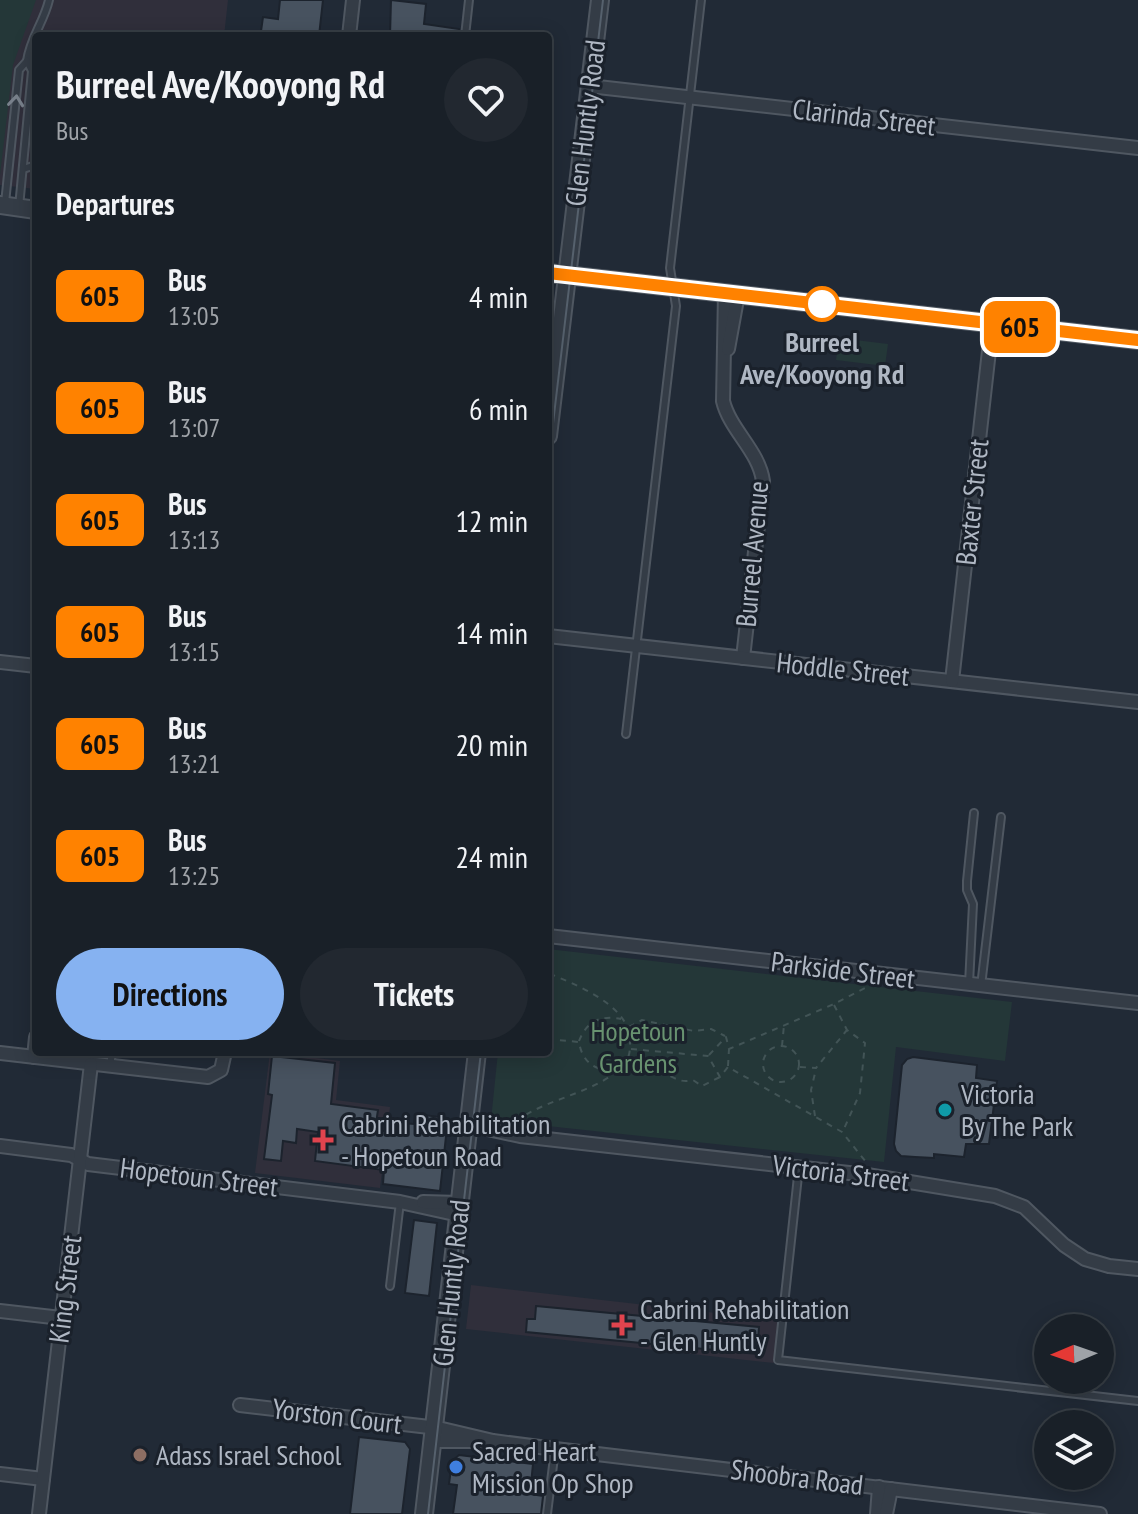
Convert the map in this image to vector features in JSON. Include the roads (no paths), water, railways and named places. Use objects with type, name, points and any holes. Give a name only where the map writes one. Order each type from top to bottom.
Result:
[{"type":"street","points":[[349,32],[353,0]]},
{"type":"street","name":"Glen Huntly Road","points":[[552,400],[600,0]]},
{"type":"street","name":"Clarinda Street","points":[[589,86],[1138,148]]},
{"type":"street","points":[[552,273],[1138,340]]},
{"type":"street","name":"Burreel Avenue","points":[[732,294],[722,392],[724,408],[758,465],[763,481],[743,658]]},
{"type":"street","name":"Baxter Street","points":[[952,681],[992,324]]},
{"type":"street","name":"Hoddle Street","points":[[552,636],[1138,702]]},
{"type":"street","points":[[0,662],[32,666]]},
{"type":"street","name":"Parkside Street","points":[[552,936],[1138,1003]]},
{"type":"street","points":[[0,1053],[208,1077],[217,1074],[224,1056]]},
{"type":"street","name":"Glen Huntly Road","points":[[424,1514],[477,1056]]},
{"type":"street","name":"King Street","points":[[39,1514],[91,1064]]},
{"type":"street","name":"Victoria Street","points":[[468,1130],[517,1130],[867,1175],[1003,1198],[1036,1215],[1064,1245],[1085,1259],[1109,1266],[1138,1269]]},
{"type":"street","name":"Hopetoun Street","points":[[0,1146],[71,1155],[88,1164],[460,1209]]},
{"type":"street","points":[[0,1311],[61,1318]]},
{"type":"street","name":"Yorston Court","points":[[240,1405],[434,1434]]},
{"type":"street","name":"Shoobra Road","points":[[434,1434],[1100,1514]]},
{"type":"street","points":[[0,1474],[43,1479]]},
{"type":"street","points":[[877,1514],[885,1488]]},
{"type":"street","points":[[885,1488],[886,1514]]},
{"type":"lane","points":[[35,32],[44,18],[49,0]]},
{"type":"lane","points":[[465,32],[469,0]]},
{"type":"lane","points":[[626,734],[676,306],[670,268],[701,0]]},
{"type":"lane","points":[[15,208],[19,70],[27,61],[32,37]]},
{"type":"lane","points":[[15,208],[25,156],[32,71],[27,61]]},
{"type":"lane","points":[[25,156],[32,155]]},
{"type":"lane","points":[[23,169],[32,166]]},
{"type":"lane","points":[[974,813],[967,890],[973,904],[975,985]]},
{"type":"lane","points":[[975,985],[1001,817]]},
{"type":"lane","points":[[110,1066],[111,1056]]},
{"type":"lane","points":[[799,1167],[778,1360],[1138,1401]]},
{"type":"lane","points":[[390,1286],[400,1202]]},
{"type":"lane","points":[[547,1514],[555,1449]]},
{"type":"tram line","points":[[552,432],[603,0]]},
{"type":"tram line","points":[[428,1514],[481,1056]]},
{"type":"place","name":"Burreel Ave/Kooyong Rd","points":[[822,304]]},
{"type":"place","name":"Victoria By The Park","points":[[945,1110]]},
{"type":"place","name":"Cabrini Rehabilitation - Hopetoun Road","points":[[323,1140]]},
{"type":"place","name":"Cabrini Rehabilitation - Glen Huntly","points":[[622,1325]]},
{"type":"place","name":"Adass Israel School","points":[[140,1455]]},
{"type":"place","name":"Sacred Heart Mission Op Shop","points":[[456,1467]]},
{"type":"park label","name":"Hopetoun Gardens","points":[[638,1047]]}]
